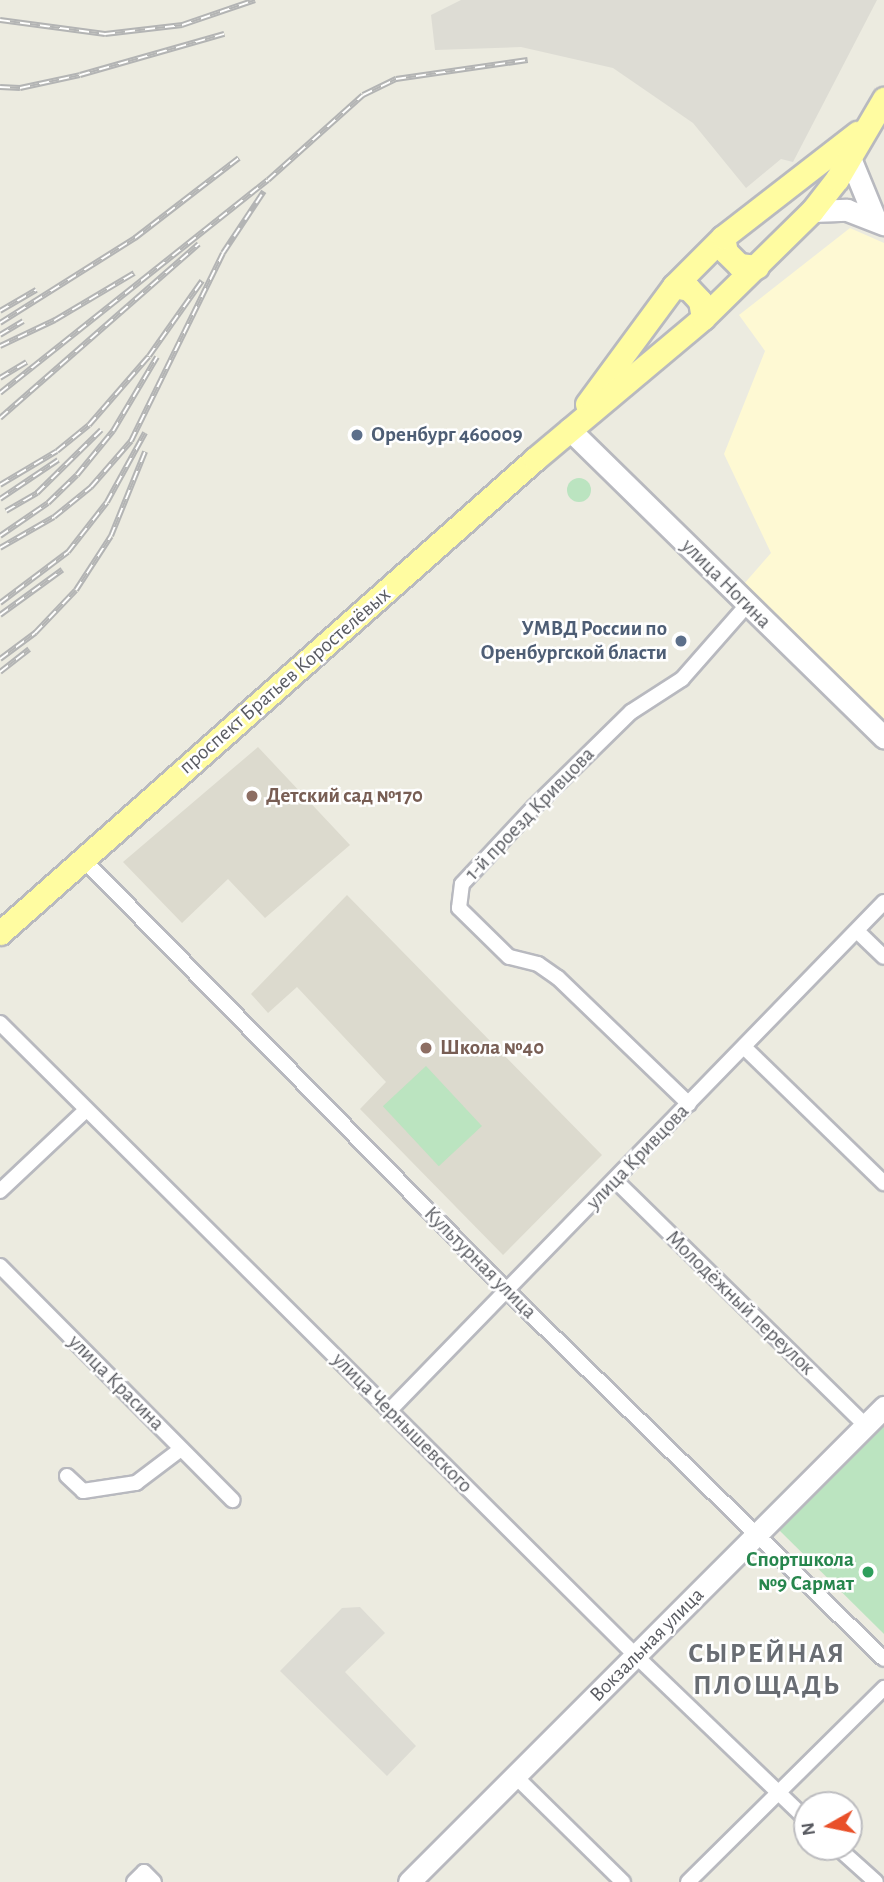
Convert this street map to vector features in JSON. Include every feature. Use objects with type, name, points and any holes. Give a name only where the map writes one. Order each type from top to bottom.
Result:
[{"type":"main road","name":"проспект Братьев Коростелёвых","points":[[0,933],[569,429],[703,318],[812,211],[850,158],[878,109]]},
{"type":"main road","name":"проспект Братьев Коростелёвых","points":[[569,429],[674,286],[723,237],[823,163],[878,109]]},
{"type":"main road","points":[[723,237],[726,252],[738,265],[757,267]]},
{"type":"main road","points":[[674,286],[689,289],[700,301],[703,318]]},
{"type":"street","points":[[850,158],[879,222]]},
{"type":"street","points":[[812,211],[847,210],[879,222]]},
{"type":"street","name":"улица Ногина","points":[[569,429],[884,737]]},
{"type":"street","name":"1-й проезд Кривцова","points":[[690,1104],[558,978],[538,964],[509,957],[459,908],[462,884],[534,807],[631,712],[682,679],[747,605]]},
{"type":"street","name":"Культурная улица","points":[[83,859],[508,1292],[760,1534],[884,1659]]},
{"type":"street","name":"улица Кривцова","points":[[389,1410],[508,1292],[884,902]]},
{"type":"street","points":[[857,931],[884,957]]},
{"type":"street","name":"улица Чернышевского","points":[[0,1023],[635,1655],[793,1808]]},
{"type":"street","points":[[745,1048],[884,1183]]},
{"type":"street","points":[[0,1191],[86,1110]]},
{"type":"street","name":"Молодёжный переулок","points":[[615,1180],[865,1425]]},
{"type":"street","name":"улица Красина","points":[[0,1266],[232,1500]]},
{"type":"street","name":"Вокзальная улица","points":[[409,1882],[760,1534],[884,1407]]},
{"type":"street","points":[[67,1476],[83,1491],[136,1483],[181,1449]]},
{"type":"street","points":[[688,1882],[884,1688]]},
{"type":"street","points":[[516,1777],[623,1882]]},
{"type":"street","points":[[853,1861],[876,1882]]},
{"type":"street","points":[[134,1882],[144,1872],[154,1882]]},
{"type":"shaded area","points":[[461,0],[877,0],[793,162],[781,159],[746,188],[693,123],[613,68],[521,47],[435,50],[431,15]]},
{"type":"shaded area","points":[[850,228],[884,243],[884,726],[743,585],[771,553],[724,454],[765,351],[739,315]]},
{"type":"shaded area","name":"Детский сад №170","points":[[258,747],[350,845],[265,918],[228,879],[182,923],[123,862]]},
{"type":"shaded area","name":"Школа №40","points":[[347,895],[602,1155],[503,1255],[360,1109],[386,1082],[297,987],[268,1013],[251,994]]},
{"type":"shaded area","points":[[360,1607],[385,1633],[345,1672],[416,1746],[387,1776],[280,1671],[342,1608]]},
{"type":"green space","points":[[579,478],[590,485],[591,490],[584,501],[579,502],[568,495],[567,490],[574,479]]},
{"type":"green space","points":[[426,1066],[482,1126],[439,1166],[383,1106]]},
{"type":"green space","points":[[884,1426],[884,1634],[778,1529]]},
{"type":"railway","points":[[0,20],[105,34],[182,25],[255,0]]},
{"type":"railway","points":[[0,87],[20,88],[80,75],[224,34]]},
{"type":"railway","points":[[0,393],[268,180],[363,95],[396,79],[528,60]]},
{"type":"railway","points":[[0,323],[135,238],[239,158]]},
{"type":"railway","points":[[0,548],[54,517],[91,487],[131,441],[223,253],[264,191]]},
{"type":"railway","points":[[0,418],[199,244]]},
{"type":"railway","points":[[0,346],[55,320],[134,273]]},
{"type":"railway","points":[[0,485],[57,451],[89,425],[149,356],[202,281]]},
{"type":"railway","points":[[0,311],[36,290]]},
{"type":"railway","points":[[0,335],[23,321]]},
{"type":"railway","points":[[0,536],[48,503],[77,475],[113,431],[157,357]]},
{"type":"railway","points":[[0,378],[27,362]]},
{"type":"railway","points":[[6,511],[37,493],[101,430]]},
{"type":"railway","points":[[0,603],[68,552],[107,502],[145,433]]},
{"type":"railway","points":[[0,659],[35,633],[76,590],[111,536],[145,452]]},
{"type":"railway","points":[[0,499],[58,460]]},
{"type":"railway","points":[[0,615],[62,570]]},
{"type":"railway","points":[[0,672],[29,649]]},
{"type":"place","name":"Оренбург 460009","points":[[357,435]]},
{"type":"place","name":"УМВД России по Оренбургской бласти","points":[[681,641]]},
{"type":"place","name":"Детский сад №170","points":[[252,796]]},
{"type":"place","name":"Школа №40","points":[[426,1048]]},
{"type":"place","name":"Спортшкола №9 Сармат","points":[[868,1572]]},
{"type":"district","name":"СЫРЕЙНАЯ ПЛОЩАДЬ","points":[[767,1670]]}]
